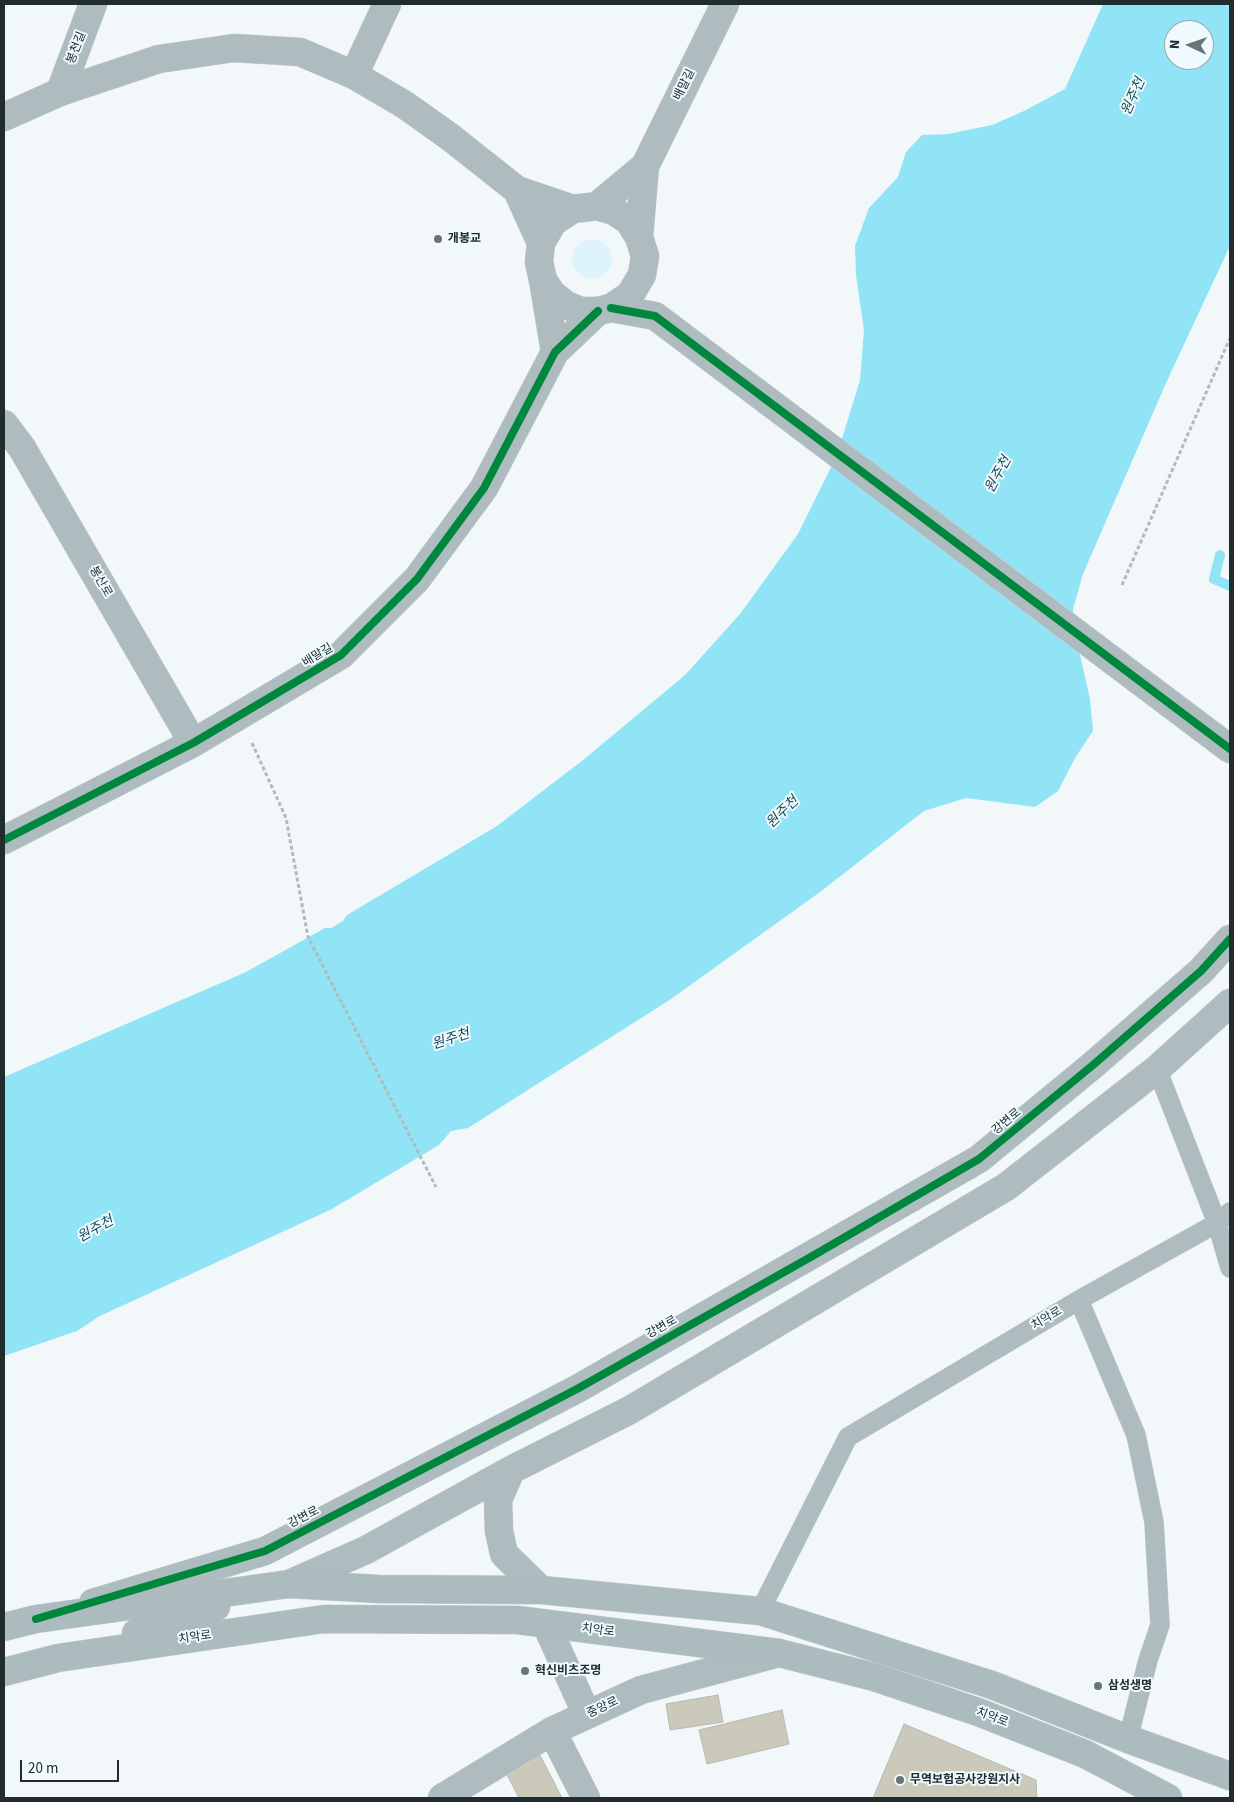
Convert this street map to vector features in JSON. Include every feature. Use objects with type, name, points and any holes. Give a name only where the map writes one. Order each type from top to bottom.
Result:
[{"type":"main road","points":[[58,1658],[289,1584]]},
{"type":"main road","points":[[4,1627],[36,1619],[289,1584],[379,1589],[541,1590],[760,1611],[992,1685],[1128,1739],[1230,1776]]},
{"type":"main road","name":"치악로","points":[[4,1672],[58,1658],[324,1619],[517,1620],[779,1654],[874,1677],[978,1712],[1085,1754],[1168,1798]]},
{"type":"street","name":"봉천길","points":[[60,92],[93,4]]},
{"type":"street","points":[[354,75],[387,4]]},
{"type":"street","name":"배말길","points":[[645,166],[725,4]]},
{"type":"street","points":[[4,117],[60,92],[160,59],[234,48],[300,52],[354,75],[405,105],[517,190],[585,208],[614,211],[629,221],[640,237]]},
{"type":"street","points":[[555,352],[539,262],[541,243],[554,222],[585,208],[645,166]]},
{"type":"street","points":[[645,166],[640,237],[644,256],[642,275],[654,316]]},
{"type":"street","points":[[517,190],[541,243]]},
{"type":"street","points":[[605,310],[630,295],[642,275]]},
{"type":"street","points":[[543,280],[552,294],[566,305],[581,310],[605,310],[654,316],[1230,749]]},
{"type":"street","name":"배말길","points":[[4,840],[193,743],[341,655],[417,579],[484,488],[555,352],[605,310]]},
{"type":"street","name":"봉산로","points":[[4,424],[22,448],[193,743]]},
{"type":"street","name":"강변로","points":[[36,1619],[265,1551],[577,1389],[816,1254],[979,1159],[1093,1065],[1194,977],[1230,939]]},
{"type":"street","points":[[289,1584],[366,1550],[511,1470],[630,1410],[1006,1186],[1157,1069],[1230,1003]]},
{"type":"street","points":[[511,1470],[498,1500],[499,1531],[504,1554],[541,1590]]},
{"type":"street","points":[[546,1624],[587,1715]]},
{"type":"street","name":"중앙로","points":[[442,1798],[552,1731],[641,1690],[779,1654]]},
{"type":"street","points":[[552,1731],[586,1798]]},
{"type":"lane","points":[[1157,1069],[1223,1218],[1230,1268]]},
{"type":"lane","name":"치악로","points":[[760,1611],[848,1437],[1079,1300],[1223,1218]]},
{"type":"lane","points":[[1079,1300],[1136,1434],[1154,1522],[1160,1625],[1148,1660],[1128,1739]]},
{"type":"path","points":[[1122,585],[1230,338]]},
{"type":"path","points":[[239,715],[286,818],[308,937],[436,1187]]},
{"type":"shaded area","points":[[592,239],[606,245],[612,259],[606,273],[592,279],[578,273],[572,259],[578,245]]},
{"type":"water","name":"원주천","points":[[1103,4],[1230,4],[1230,246],[1166,383],[1083,574],[1073,609],[1075,633],[1090,699],[1093,731],[1075,758],[1058,791],[1035,807],[966,798],[924,811],[820,892],[671,999],[468,1128],[451,1131],[439,1145],[332,1209],[100,1316],[77,1331],[4,1356],[4,1077],[246,972],[325,928],[331,928],[343,921],[347,915],[497,826],[583,760],[685,675],[740,614],[798,534],[837,455],[860,380],[864,330],[856,275],[855,246],[869,208],[898,177],[906,152],[922,135],[948,134],[992,125],[1024,111],[1065,89]]},
{"type":"building","points":[[718,1695],[723,1722],[670,1730],[666,1704]]},
{"type":"building","points":[[782,1710],[789,1744],[707,1764],[699,1730]]},
{"type":"building","points":[[904,1724],[1036,1780],[1037,1798],[873,1798]]},
{"type":"building","points":[[539,1753],[562,1798],[519,1798],[505,1771]]},
{"type":"waterway","points":[[1220,555],[1214,579],[1230,586]]},
{"type":"cycle path","points":[[611,308],[655,316],[1230,749]]},
{"type":"cycle path","points":[[4,840],[193,743],[341,655],[417,579],[484,488],[555,352],[598,311]]},
{"type":"cycle path","points":[[36,1619],[265,1551],[577,1389],[816,1254],[979,1159],[1093,1065],[1201,971],[1230,939]]},
{"type":"place","name":"개봉교","points":[[438,239]]},
{"type":"place","name":"혁신비츠조명","points":[[525,1671]]},
{"type":"place","name":"삼성생명","points":[[1098,1686]]},
{"type":"place","name":"무역보험공사강원지사","points":[[900,1780]]}]
